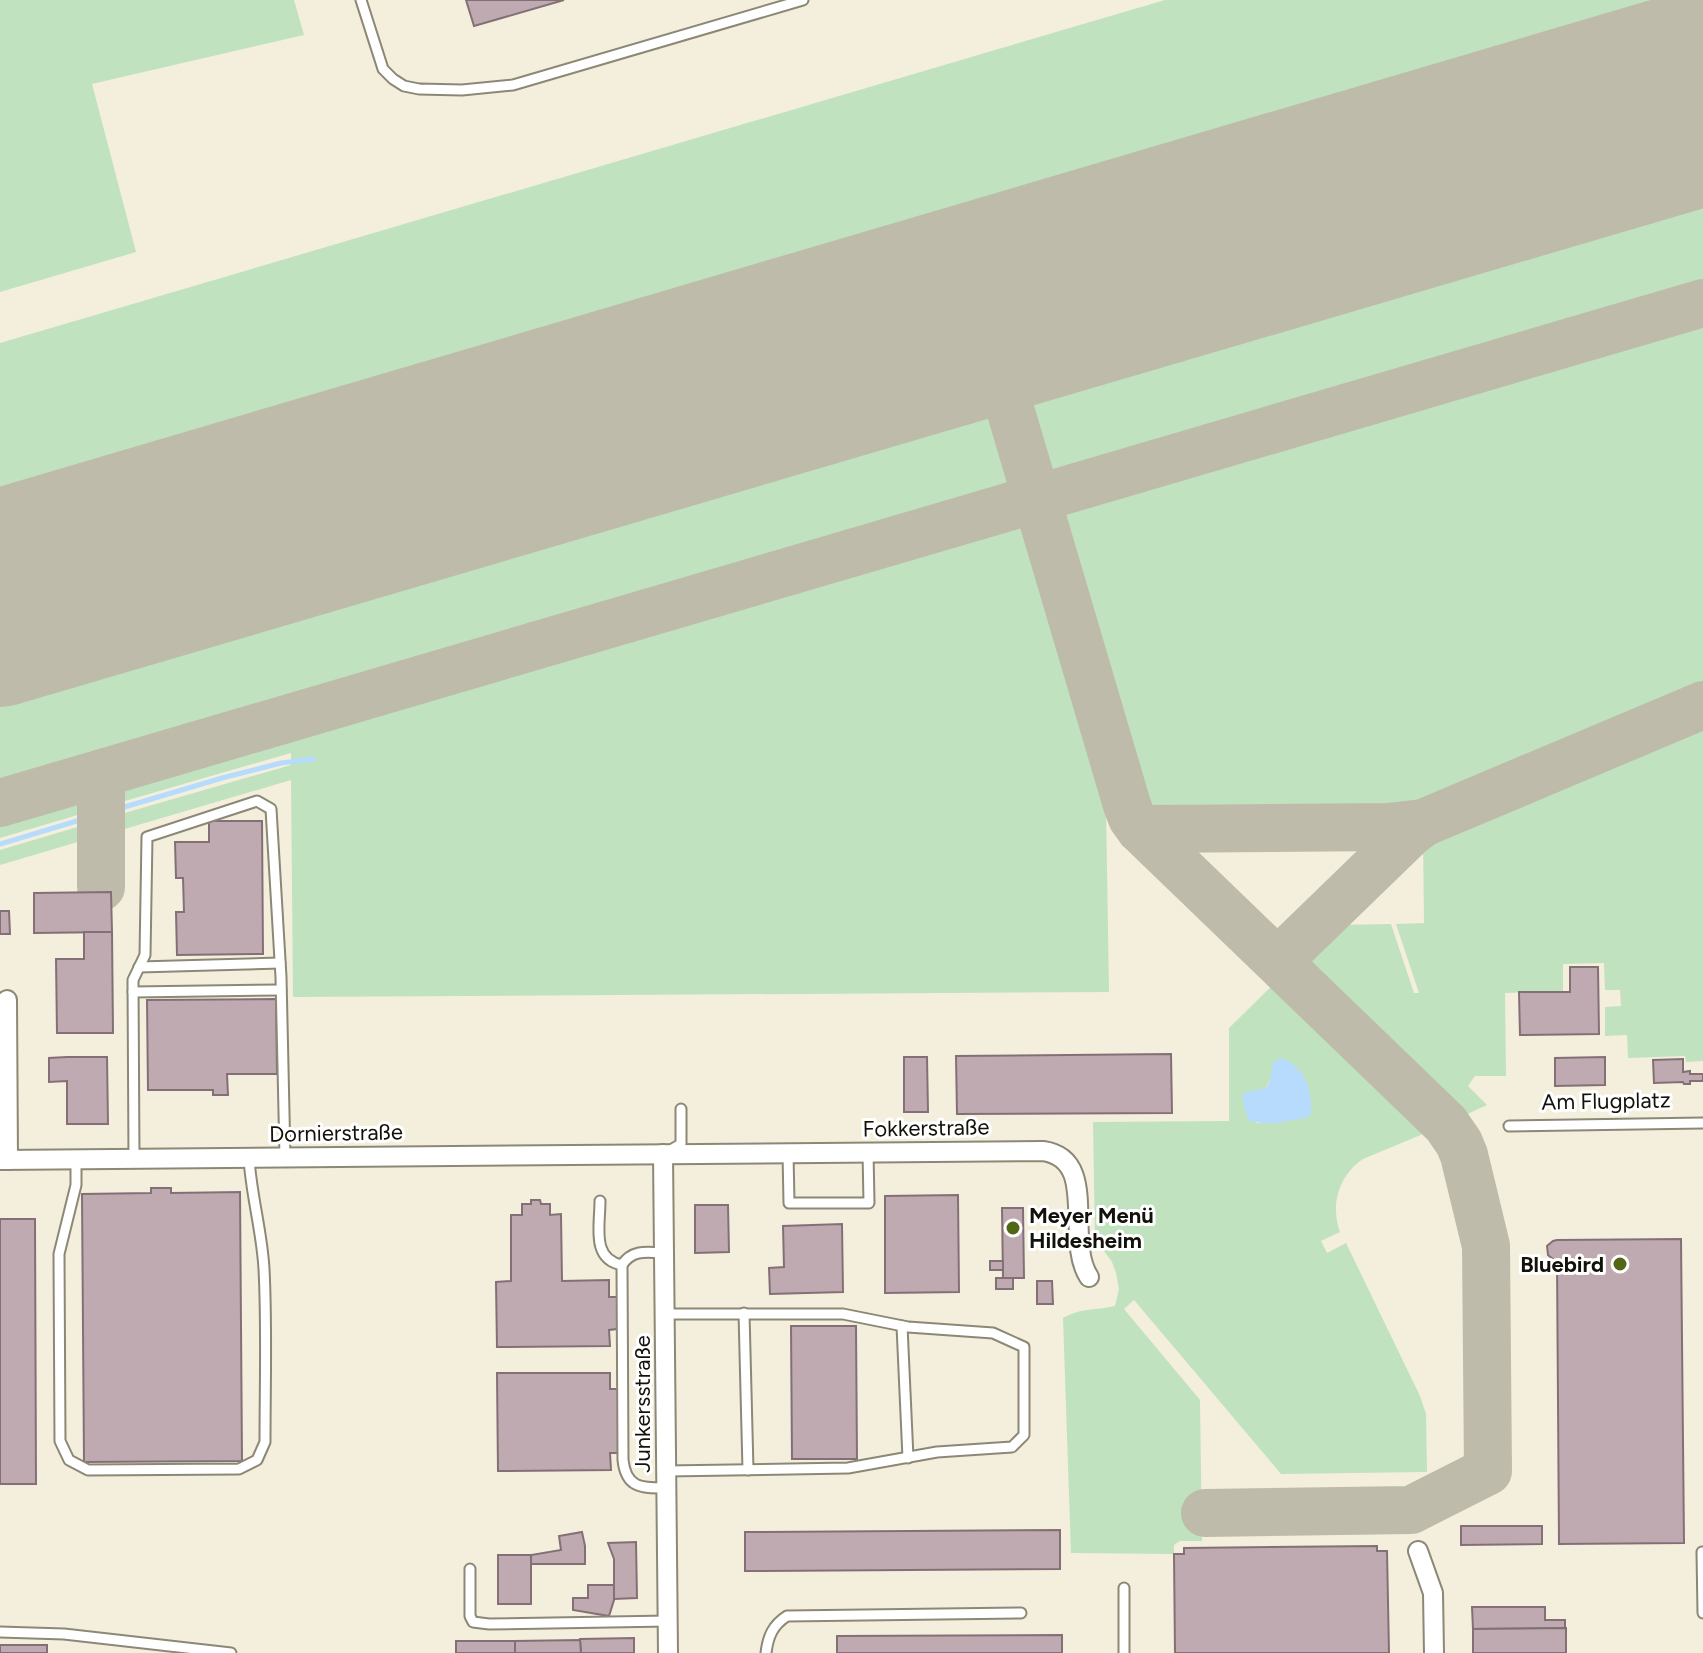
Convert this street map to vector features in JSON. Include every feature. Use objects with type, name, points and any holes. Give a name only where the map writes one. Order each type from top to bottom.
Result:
[{"type":"street","name":"Dornierstraße","points":[[7,1000],[4,1160],[663,1154]]},
{"type":"street","name":"Fokkerstraße","points":[[663,1154],[1043,1151],[1061,1157],[1070,1166],[1075,1178],[1079,1253],[1089,1277]]},
{"type":"street","name":"Junkersstraße","points":[[663,1154],[668,1653]]},
{"type":"street","points":[[1418,1551],[1433,1593],[1434,1653]]},
{"type":"lane","points":[[361,0],[383,69],[393,79],[404,86],[419,89],[462,90],[513,85],[803,0]]},
{"type":"lane","points":[[134,1159],[133,980],[145,955],[147,837],[257,801],[271,809],[280,963],[285,1158]]},
{"type":"lane","points":[[139,967],[280,963]]},
{"type":"lane","points":[[133,992],[281,990]]},
{"type":"lane","points":[[663,1154],[681,1144],[681,1109]]},
{"type":"lane","name":"Am Flugplatz","points":[[1509,1126],[1703,1123]]},
{"type":"lane","points":[[788,1153],[789,1203],[869,1203],[868,1152]]},
{"type":"lane","points":[[76,1160],[76,1185],[59,1254],[60,1441],[69,1460],[88,1470],[239,1469],[257,1460],[265,1442],[264,1270],[260,1226],[250,1186],[249,1158]]},
{"type":"lane","points":[[600,1201],[600,1248],[609,1261],[622,1265]]},
{"type":"lane","points":[[664,1253],[633,1253],[622,1265],[624,1469],[636,1485],[644,1488],[666,1479],[748,1470],[848,1468],[937,1452],[1012,1447],[1024,1435],[1024,1347],[993,1333],[902,1326],[843,1314],[665,1314]]},
{"type":"lane","points":[[744,1313],[748,1470]]},
{"type":"lane","points":[[902,1326],[908,1458]]},
{"type":"lane","points":[[1702,1552],[1703,1613]]},
{"type":"lane","points":[[470,1569],[470,1616],[473,1622],[668,1621]]},
{"type":"lane","points":[[1124,1588],[1124,1653]]},
{"type":"lane","points":[[766,1653],[775,1624],[787,1616],[1021,1613]]},
{"type":"lane","points":[[0,1632],[64,1634],[231,1653]]},
{"type":"green space","points":[[0,0],[294,0],[304,35],[92,84],[136,252],[0,292]]},
{"type":"green space","points":[[1165,0],[1703,0],[1703,115],[0,615],[0,343]]},
{"type":"green space","points":[[1703,179],[1703,289],[1052,480],[1022,379]]},
{"type":"green space","points":[[1703,315],[1703,691],[1423,808],[1422,804],[1148,805],[1063,515],[1069,504]]},
{"type":"green space","points":[[983,391],[1013,492],[0,790],[0,680]]},
{"type":"green space","points":[[1010,520],[1024,527],[1106,806],[1109,992],[293,997],[291,780],[111,833],[111,817],[291,765],[291,753],[111,805],[111,785]]},
{"type":"green space","points":[[1703,720],[1703,1061],[1686,1062],[1685,1056],[1628,1058],[1627,1035],[1605,1036],[1605,1007],[1621,1006],[1620,990],[1605,990],[1604,963],[1563,964],[1563,991],[1505,993],[1506,1076],[1475,1076],[1468,1086],[1487,1105],[1456,1117],[1302,967],[1301,957],[1334,925],[1391,924],[1414,993],[1419,993],[1396,924],[1424,923],[1423,837]]},
{"type":"green space","points":[[90,791],[91,811],[0,838],[0,818]]},
{"type":"green space","points":[[91,823],[91,838],[0,865],[0,850]]},
{"type":"green space","points":[[1280,978],[1435,1129],[1363,1159],[1355,1166],[1339,1191],[1336,1211],[1340,1232],[1321,1241],[1327,1253],[1346,1243],[1420,1396],[1426,1414],[1427,1472],[1281,1474],[1134,1300],[1124,1309],[1200,1400],[1202,1541],[1180,1541],[1174,1545],[1174,1554],[1071,1553],[1063,1318],[1115,1306],[1119,1289],[1112,1262],[1095,1239],[1093,1122],[1229,1121],[1229,1028]],"holes":[[[1272,1076],[1276,1123],[1256,1123],[1246,1092],[1266,1088]]]},
{"type":"water","points":[[1282,1058],[1297,1067],[1306,1081],[1311,1097],[1311,1114],[1278,1123],[1248,1120],[1243,1093],[1266,1088],[1273,1062]]},
{"type":"building","points":[[466,0],[564,0],[474,26]]},
{"type":"building","points":[[209,821],[262,821],[263,954],[177,955],[176,912],[184,912],[183,878],[176,878],[175,842],[209,842]]},
{"type":"building","points":[[111,892],[112,932],[34,933],[34,893]]},
{"type":"building","points":[[0,911],[9,911],[10,934],[0,934]]},
{"type":"building","points":[[84,932],[112,932],[113,1033],[57,1033],[56,959],[84,959]]},
{"type":"building","points":[[1570,967],[1598,967],[1599,1034],[1520,1035],[1519,992],[1570,992]]},
{"type":"building","points":[[276,999],[277,1074],[227,1074],[228,1095],[213,1095],[213,1090],[148,1090],[147,1000]]},
{"type":"building","points":[[1171,1054],[1172,1113],[957,1114],[956,1056]]},
{"type":"building","points":[[107,1057],[108,1124],[67,1124],[67,1081],[49,1082],[49,1058]]},
{"type":"building","points":[[904,1057],[927,1057],[928,1112],[904,1112]]},
{"type":"building","points":[[1605,1057],[1605,1085],[1555,1086],[1555,1058]]},
{"type":"building","points":[[1683,1059],[1683,1072],[1703,1074],[1703,1081],[1690,1081],[1690,1084],[1654,1083],[1653,1060]]},
{"type":"building","points":[[151,1188],[171,1188],[171,1193],[240,1192],[242,1461],[84,1462],[82,1194],[151,1193]]},
{"type":"building","points":[[958,1195],[959,1292],[885,1293],[885,1196]]},
{"type":"building","points":[[531,1200],[550,1204],[550,1215],[561,1214],[562,1281],[609,1280],[609,1297],[617,1297],[617,1329],[609,1330],[610,1346],[497,1347],[496,1282],[511,1281],[511,1215],[522,1215],[522,1204],[531,1204]]},
{"type":"building","points":[[695,1205],[728,1205],[729,1252],[695,1253]]},
{"type":"building","points":[[1002,1208],[1023,1208],[1024,1278],[1003,1278]]},
{"type":"building","points":[[0,1219],[35,1219],[36,1484],[0,1484]]},
{"type":"building","points":[[842,1224],[843,1292],[770,1294],[769,1268],[784,1267],[783,1226]]},
{"type":"building","points":[[1681,1239],[1684,1543],[1559,1544],[1557,1260],[1548,1255],[1547,1246],[1557,1240]]},
{"type":"building","points":[[990,1261],[1003,1261],[1003,1270],[990,1270]]},
{"type":"building","points":[[996,1278],[1013,1278],[1013,1289],[996,1289]]},
{"type":"building","points":[[1037,1281],[1052,1281],[1053,1304],[1037,1304]]},
{"type":"building","points":[[791,1326],[856,1326],[857,1459],[792,1459]]},
{"type":"building","points":[[497,1373],[610,1373],[610,1389],[618,1389],[618,1453],[610,1453],[611,1470],[498,1471]]},
{"type":"building","points":[[1461,1526],[1542,1526],[1542,1544],[1461,1545]]},
{"type":"building","points":[[1060,1530],[1060,1569],[745,1571],[745,1532]]},
{"type":"building","points":[[582,1532],[585,1564],[531,1564],[531,1555],[561,1550],[559,1536]]},
{"type":"building","points":[[636,1542],[637,1598],[614,1599],[614,1559],[608,1543]]},
{"type":"building","points":[[1377,1546],[1377,1551],[1387,1551],[1389,1653],[1175,1653],[1174,1554],[1184,1554],[1184,1548]]},
{"type":"building","points":[[498,1555],[531,1555],[531,1604],[498,1604]]},
{"type":"building","points":[[588,1585],[614,1585],[609,1616],[573,1610],[573,1598],[588,1598]]},
{"type":"building","points":[[1472,1607],[1545,1607],[1545,1620],[1565,1620],[1565,1628],[1473,1629]]},
{"type":"building","points":[[1566,1628],[1566,1653],[1473,1653],[1473,1629]]},
{"type":"building","points":[[1062,1635],[1062,1653],[837,1653],[837,1636]]},
{"type":"building","points":[[634,1638],[634,1653],[581,1653],[580,1639]]},
{"type":"building","points":[[580,1640],[581,1653],[515,1653],[515,1641]]},
{"type":"building","points":[[456,1641],[515,1641],[515,1653],[456,1653]]},
{"type":"building","points":[[0,1645],[47,1645],[47,1653],[0,1653]]},
{"type":"waterway","points":[[111,811],[222,778],[281,763],[314,759]]},
{"type":"waterway","points":[[0,844],[90,817]]},
{"type":"taxiway","points":[[967,263],[1132,818],[1446,1124],[1464,1155],[1486,1246],[1488,1471],[1411,1510],[1205,1513]]},
{"type":"taxiway","points":[[0,803],[1703,303]]},
{"type":"taxiway","points":[[1140,829],[1388,827],[1423,823],[1703,705]]},
{"type":"taxiway","points":[[101,774],[101,887]]},
{"type":"taxiway","points":[[1279,960],[1423,823]]},
{"type":"runway","points":[[0,548],[1703,46]]},
{"type":"runway","points":[[0,648],[1703,147]]},
{"type":"place","name":"Meyer Menü Hildesheim","points":[[1013,1228]]},
{"type":"place","name":"Bluebird","points":[[1620,1264]]}]
